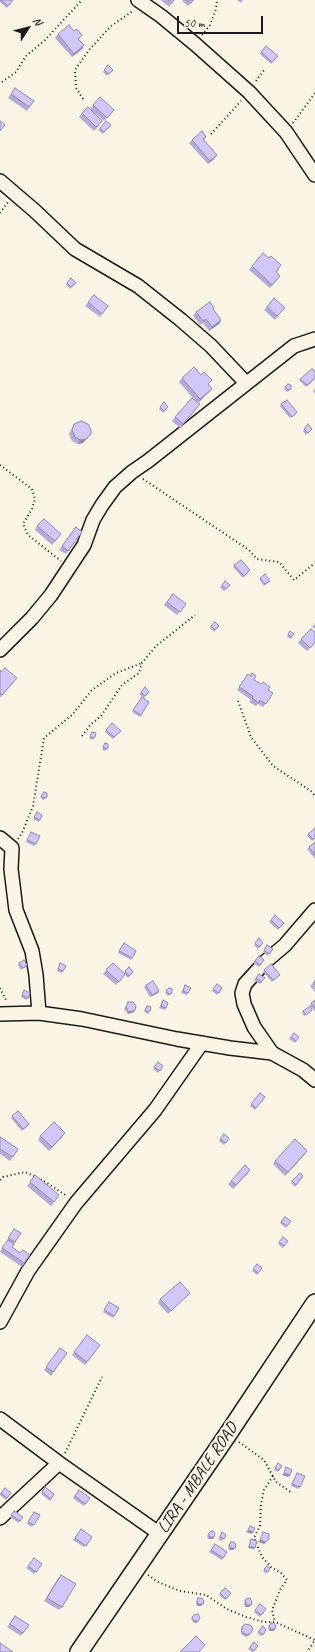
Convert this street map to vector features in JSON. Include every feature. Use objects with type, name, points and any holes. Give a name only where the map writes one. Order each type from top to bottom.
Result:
[{"type":"main road","name":"LIRA - MBALE ROAD","points":[[79,1652],[228,1434],[315,1303]]},
{"type":"street","points":[[141,2],[195,44],[249,92],[286,132],[315,175]]},
{"type":"street","points":[[0,181],[35,211],[74,249],[138,286],[182,320],[211,346],[246,383]]},
{"type":"street","points":[[0,650],[32,618],[51,595],[84,545],[93,520],[115,487],[132,472],[294,346],[315,339]]},
{"type":"street","points":[[0,838],[12,848],[11,869],[16,910],[32,951],[36,975],[39,1013]]},
{"type":"street","points":[[272,1053],[254,1027],[244,1004],[242,993],[245,984],[285,945],[315,910]]},
{"type":"street","points":[[0,1014],[39,1013],[82,1019],[140,1032],[272,1053],[303,1070],[315,1080]]},
{"type":"street","points":[[0,1322],[28,1271],[76,1202],[155,1110],[202,1043]]},
{"type":"street","points":[[0,1419],[58,1463],[160,1534]]},
{"type":"street","points":[[0,1518],[58,1463]]},
{"type":"path","points":[[2,82],[16,72],[26,56],[45,40],[82,0]]},
{"type":"path","points":[[195,44],[210,25],[217,0]]},
{"type":"path","points":[[83,99],[76,88],[75,70],[89,50],[111,26],[141,2]]},
{"type":"path","points":[[211,134],[249,92],[264,70]]},
{"type":"path","points":[[286,132],[315,93]]},
{"type":"path","points":[[0,465],[32,489],[35,499],[32,509],[23,524],[28,535],[69,568]]},
{"type":"path","points":[[132,472],[249,550],[257,559],[279,562],[294,580],[315,563]]},
{"type":"path","points":[[82,736],[91,724],[101,716],[122,685],[138,673],[142,663],[156,646],[195,615]]},
{"type":"path","points":[[12,848],[22,833],[33,806],[44,738],[72,716],[92,690],[116,674],[142,663]]},
{"type":"path","points":[[238,701],[251,737],[273,766],[315,796]]},
{"type":"path","points":[[0,1180],[3,1177],[25,1172],[44,1181],[76,1202]]},
{"type":"path","points":[[58,1463],[66,1452],[102,1377]]},
{"type":"path","points":[[228,1434],[264,1460],[276,1482],[292,1493]]},
{"type":"path","points":[[273,1476],[264,1490],[261,1504],[260,1526],[254,1538],[262,1556],[271,1567],[281,1573],[287,1580],[281,1588],[272,1610],[276,1622]]},
{"type":"path","points":[[137,1567],[158,1582],[172,1588],[180,1591],[206,1595],[227,1609],[246,1617],[264,1622],[276,1622],[315,1640],[307,1652]]},
{"type":"building","points":[[1,0],[13,0],[8,6]]},
{"type":"building","points":[[69,25],[74,31],[77,29],[82,35],[78,39],[84,45],[74,54],[58,34]]},
{"type":"building","points":[[266,46],[278,56],[272,62],[261,52]]},
{"type":"building","points":[[108,65],[113,70],[109,74],[104,70]]},
{"type":"building","points":[[15,88],[34,101],[29,107],[11,94]]},
{"type":"building","points":[[100,97],[114,110],[107,118],[93,105]]},
{"type":"building","points":[[88,107],[102,121],[96,127],[82,113]]},
{"type":"building","points":[[0,121],[5,125],[0,131]]},
{"type":"building","points":[[106,121],[111,125],[104,132],[100,128]]},
{"type":"building","points":[[202,131],[206,137],[203,139],[217,155],[210,161],[192,140]]},
{"type":"building","points":[[263,253],[269,258],[271,256],[281,265],[276,272],[280,276],[272,285],[252,266]]},
{"type":"building","points":[[71,278],[76,283],[71,287],[67,283]]},
{"type":"building","points":[[94,295],[108,306],[102,314],[88,302]]},
{"type":"building","points":[[274,298],[285,308],[277,316],[267,307]]},
{"type":"building","points":[[210,302],[221,320],[212,327],[206,319],[203,321],[196,312]]},
{"type":"building","points":[[194,367],[201,375],[204,372],[212,380],[208,384],[212,389],[200,399],[182,378]]},
{"type":"building","points":[[312,369],[315,372],[315,378],[307,385],[300,379]]},
{"type":"building","points":[[288,384],[291,385],[291,389],[288,390],[285,387]]},
{"type":"building","points":[[192,398],[200,404],[183,424],[175,417]]},
{"type":"building","points":[[287,400],[297,412],[292,417],[281,404]]},
{"type":"building","points":[[164,402],[168,407],[164,411],[160,407]]},
{"type":"building","points":[[81,421],[88,424],[91,434],[86,439],[80,440],[75,437],[72,430],[74,424]]},
{"type":"building","points":[[308,424],[312,429],[308,433],[304,429]]},
{"type":"building","points":[[44,519],[61,534],[55,541],[37,526]]},
{"type":"building","points":[[76,527],[82,532],[68,551],[62,546]]},
{"type":"building","points":[[241,560],[250,570],[244,576],[234,565]]},
{"type":"building","points":[[265,574],[270,581],[265,584],[260,578]]},
{"type":"building","points":[[225,581],[230,585],[226,589],[222,585]]},
{"type":"building","points":[[173,594],[186,604],[180,612],[167,602]]},
{"type":"building","points":[[215,622],[219,626],[215,630],[211,626]]},
{"type":"building","points":[[311,629],[315,632],[315,642],[310,648],[301,639]]},
{"type":"building","points":[[290,631],[294,634],[291,637],[288,634]]},
{"type":"building","points":[[5,668],[17,678],[2,695],[0,693],[0,670],[1,672]]},
{"type":"building","points":[[252,673],[256,676],[254,680],[261,684],[263,682],[270,687],[268,690],[273,693],[266,704],[260,700],[259,703],[252,698],[253,696],[239,687],[248,674],[251,676]]},
{"type":"building","points":[[145,687],[149,692],[145,696],[141,692]]},
{"type":"building","points":[[142,697],[149,702],[141,715],[133,710]]},
{"type":"building","points":[[112,723],[121,731],[114,737],[106,730]]},
{"type":"building","points":[[92,732],[96,733],[95,737],[93,738],[90,736]]},
{"type":"building","points":[[105,743],[108,744],[108,748],[106,749],[103,747]]},
{"type":"building","points":[[44,792],[47,793],[47,797],[44,798],[41,796]]},
{"type":"building","points":[[37,812],[42,815],[40,820],[34,817]]},
{"type":"building","points":[[315,828],[315,838],[313,839],[308,834]]},
{"type":"building","points":[[31,832],[40,836],[36,844],[27,840]]},
{"type":"building","points":[[315,842],[315,855],[309,847]]},
{"type":"building","points":[[275,915],[284,923],[279,928],[271,920]]},
{"type":"building","points":[[259,938],[263,943],[259,947],[255,943]]},
{"type":"building","points":[[124,943],[136,951],[132,958],[119,951]]},
{"type":"building","points":[[267,945],[273,949],[269,954],[264,950]]},
{"type":"building","points":[[259,956],[264,960],[260,965],[255,961]]},
{"type":"building","points":[[24,960],[27,965],[23,968],[19,963]]},
{"type":"building","points":[[60,963],[66,966],[63,971],[58,969]]},
{"type":"building","points":[[113,963],[125,974],[119,982],[106,970]]},
{"type":"building","points":[[271,964],[280,975],[273,980],[264,970]]},
{"type":"building","points":[[129,967],[133,972],[129,976],[125,971]]},
{"type":"building","points":[[259,974],[265,978],[261,982],[256,978]]},
{"type":"building","points":[[153,981],[159,991],[152,995],[146,985]]},
{"type":"building","points":[[217,984],[222,988],[219,993],[213,989]]},
{"type":"building","points":[[185,985],[191,988],[188,993],[183,991]]},
{"type":"building","points":[[169,988],[172,989],[172,993],[169,994],[166,991]]},
{"type":"building","points":[[24,990],[30,993],[28,998],[22,995]]},
{"type":"building","points":[[163,1000],[168,1003],[166,1008],[161,1006]]},
{"type":"building","points":[[315,1000],[315,1008],[311,1003]]},
{"type":"building","points":[[128,1002],[133,1002],[136,1006],[135,1010],[129,1012],[126,1007]]},
{"type":"building","points":[[147,1006],[151,1007],[150,1011],[148,1012],[145,1010]]},
{"type":"building","points":[[310,1006],[312,1010],[306,1015],[303,1011]]},
{"type":"building","points":[[294,1033],[299,1037],[296,1041],[291,1037]]},
{"type":"building","points":[[158,1062],[163,1066],[160,1071],[154,1067]]},
{"type":"building","points":[[260,1093],[265,1097],[256,1108],[251,1104]]},
{"type":"building","points":[[18,1111],[29,1124],[23,1129],[12,1116]]},
{"type":"building","points":[[54,1122],[65,1133],[52,1147],[40,1136]]},
{"type":"building","points":[[224,1134],[229,1138],[226,1143],[220,1139]]},
{"type":"building","points":[[0,1137],[18,1149],[13,1157],[0,1149]]},
{"type":"building","points":[[295,1139],[307,1151],[288,1172],[275,1161]]},
{"type":"building","points":[[245,1165],[250,1170],[236,1185],[231,1181]]},
{"type":"building","points":[[300,1173],[303,1176],[296,1185],[292,1181]]},
{"type":"building","points":[[35,1175],[59,1195],[54,1202],[30,1182]]},
{"type":"building","points":[[285,1217],[291,1221],[287,1226],[281,1222]]},
{"type":"building","points":[[14,1229],[21,1233],[15,1242],[8,1238]]},
{"type":"building","points":[[283,1237],[288,1241],[284,1246],[279,1242]]},
{"type":"building","points":[[8,1240],[14,1244],[12,1247],[20,1253],[23,1250],[30,1255],[24,1263],[2,1248]]},
{"type":"building","points":[[257,1264],[262,1268],[258,1273],[253,1269]]},
{"type":"building","points":[[180,1282],[190,1293],[171,1311],[160,1299]]},
{"type":"building","points":[[109,1302],[119,1308],[114,1316],[104,1310]]},
{"type":"building","points":[[87,1335],[100,1345],[87,1362],[74,1352]]},
{"type":"building","points":[[60,1348],[67,1353],[53,1372],[46,1367]]},
{"type":"building","points":[[278,1463],[282,1466],[279,1470],[275,1468]]},
{"type":"building","points":[[286,1467],[292,1470],[290,1475],[284,1473]]},
{"type":"building","points":[[297,1473],[305,1476],[300,1487],[292,1484]]},
{"type":"building","points":[[45,1487],[54,1494],[51,1499],[42,1492]]},
{"type":"building","points":[[5,1488],[11,1493],[7,1498],[1,1493]]},
{"type":"building","points":[[79,1490],[90,1498],[85,1504],[75,1496]]},
{"type":"building","points":[[14,1511],[23,1517],[20,1521],[11,1515]]},
{"type":"building","points":[[34,1512],[40,1515],[34,1525],[28,1522]]},
{"type":"building","points":[[250,1526],[255,1528],[253,1532],[248,1530]]},
{"type":"building","points":[[81,1529],[92,1537],[86,1546],[75,1538]]},
{"type":"building","points":[[213,1531],[215,1534],[214,1537],[210,1537],[208,1534]]},
{"type":"building","points":[[222,1532],[226,1535],[224,1539],[220,1537]]},
{"type":"building","points":[[263,1532],[269,1534],[269,1539],[266,1542],[260,1540]]},
{"type":"building","points":[[251,1539],[257,1541],[255,1548],[249,1546]]},
{"type":"building","points":[[231,1542],[234,1542],[236,1545],[235,1548],[231,1548],[229,1545]]},
{"type":"building","points":[[215,1544],[227,1552],[223,1558],[211,1550]]},
{"type":"building","points":[[34,1558],[42,1564],[36,1572],[28,1566]]},
{"type":"building","points":[[267,1566],[270,1568],[268,1572],[264,1569]]},
{"type":"building","points":[[61,1575],[76,1584],[62,1607],[47,1598]]},
{"type":"building","points":[[225,1588],[231,1593],[226,1599],[220,1593]]},
{"type":"building","points":[[198,1598],[202,1598],[204,1601],[203,1604],[198,1604]]},
{"type":"building","points":[[250,1598],[252,1602],[251,1605],[247,1605],[245,1601],[246,1599]]},
{"type":"building","points":[[260,1604],[266,1609],[261,1615],[255,1610]]},
{"type":"building","points":[[198,1614],[200,1618],[198,1621],[194,1621],[192,1617]]},
{"type":"building","points":[[15,1616],[29,1625],[23,1633],[10,1624]]},
{"type":"building","points":[[271,1623],[274,1623],[276,1626],[275,1629],[271,1629],[269,1626]]},
{"type":"building","points":[[245,1624],[250,1625],[253,1628],[251,1633],[247,1635],[242,1632],[242,1627]]},
{"type":"building","points":[[263,1626],[266,1630],[263,1635],[259,1631]]},
{"type":"building","points":[[196,1636],[205,1645],[199,1652],[180,1652]]},
{"type":"building","points":[[254,1642],[258,1646],[254,1651],[250,1647]]},
{"type":"building","points":[[0,1643],[13,1652],[0,1652]]}]
